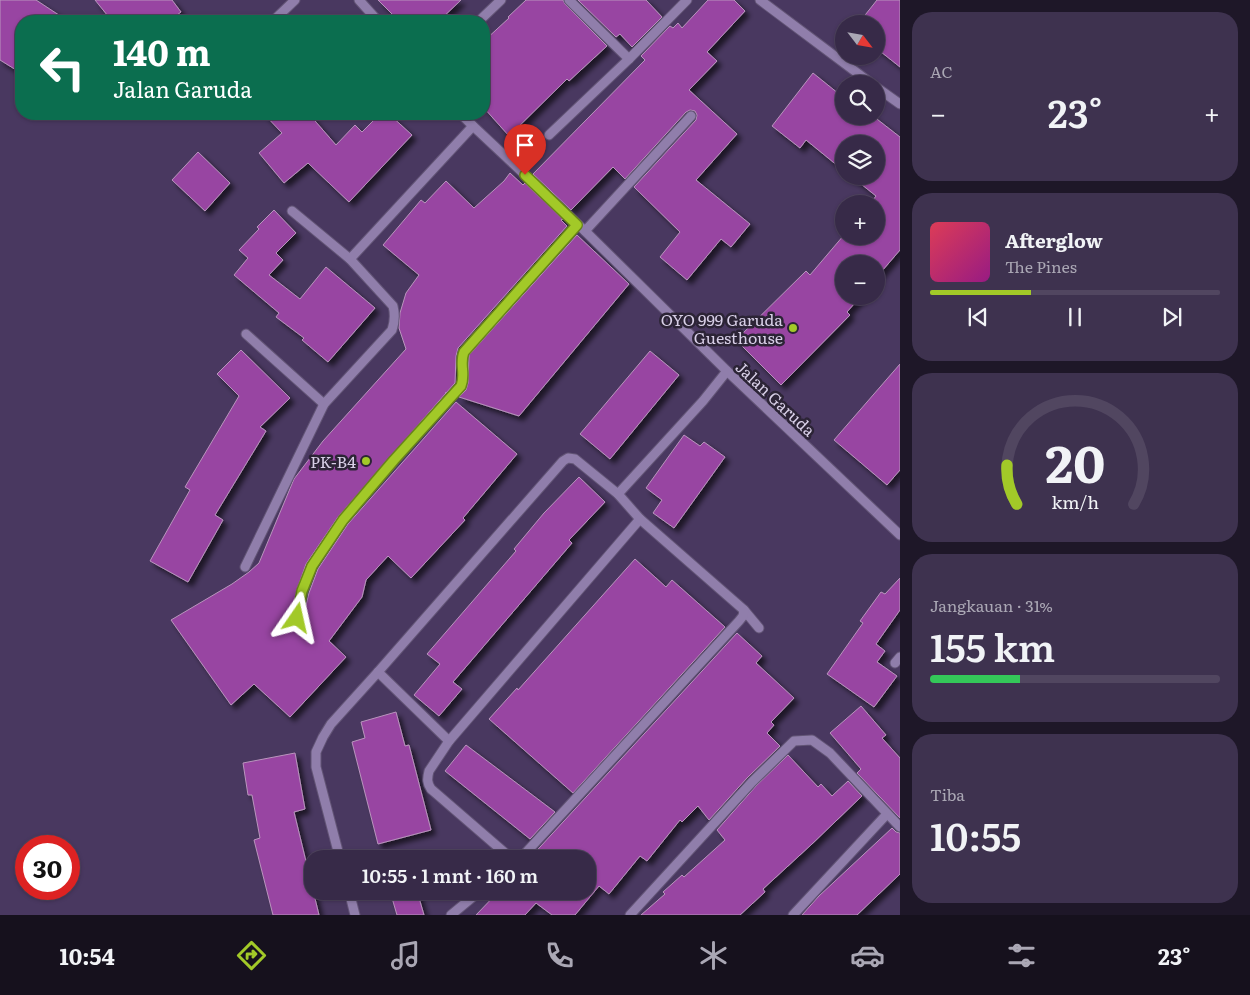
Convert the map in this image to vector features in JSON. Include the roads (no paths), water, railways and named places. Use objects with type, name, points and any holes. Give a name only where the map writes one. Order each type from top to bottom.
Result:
[{"type":"street","points":[[279,15],[295,0]]},
{"type":"street","points":[[359,0],[373,15]]},
{"type":"street","points":[[485,15],[501,0]]},
{"type":"street","points":[[570,0],[629,59]]},
{"type":"street","points":[[549,134],[629,59],[687,0]]},
{"type":"street","points":[[760,0],[860,75]]},
{"type":"street","points":[[885,93],[900,104]]},
{"type":"street","points":[[585,232],[691,116]]},
{"type":"street","name":"Jalan Garuda","points":[[467,120],[585,232],[726,371],[900,535]]},
{"type":"street","points":[[350,259],[473,126]]},
{"type":"street","points":[[245,567],[324,404],[392,330],[394,323],[395,314],[393,306],[350,259],[292,212]]},
{"type":"street","points":[[297,618],[302,591],[312,566],[343,520],[461,386],[463,377],[461,361],[464,352],[577,225]]},
{"type":"street","points":[[246,334],[324,404]]},
{"type":"street","points":[[618,494],[703,401],[726,371]]},
{"type":"street","points":[[338,850],[316,767],[316,752],[323,737],[331,724],[563,461],[568,458],[575,459],[618,494],[640,519],[744,610],[759,628]]},
{"type":"street","points":[[502,850],[431,789],[427,777],[429,771],[449,741],[640,519]]},
{"type":"street","points":[[528,850],[739,621],[743,616],[744,610]]},
{"type":"street","points":[[378,672],[449,741]]},
{"type":"street","points":[[630,915],[752,782],[794,742],[812,740],[830,753],[900,827]]},
{"type":"street","points":[[793,915],[887,814]]},
{"type":"street","points":[[351,900],[355,915]]},
{"type":"street","points":[[450,915],[469,900]]},
{"type":"place","name":"OYO 999 Garuda Guesthouse","points":[[793,328]]},
{"type":"place","name":"PK-B4","points":[[366,461]]}]
